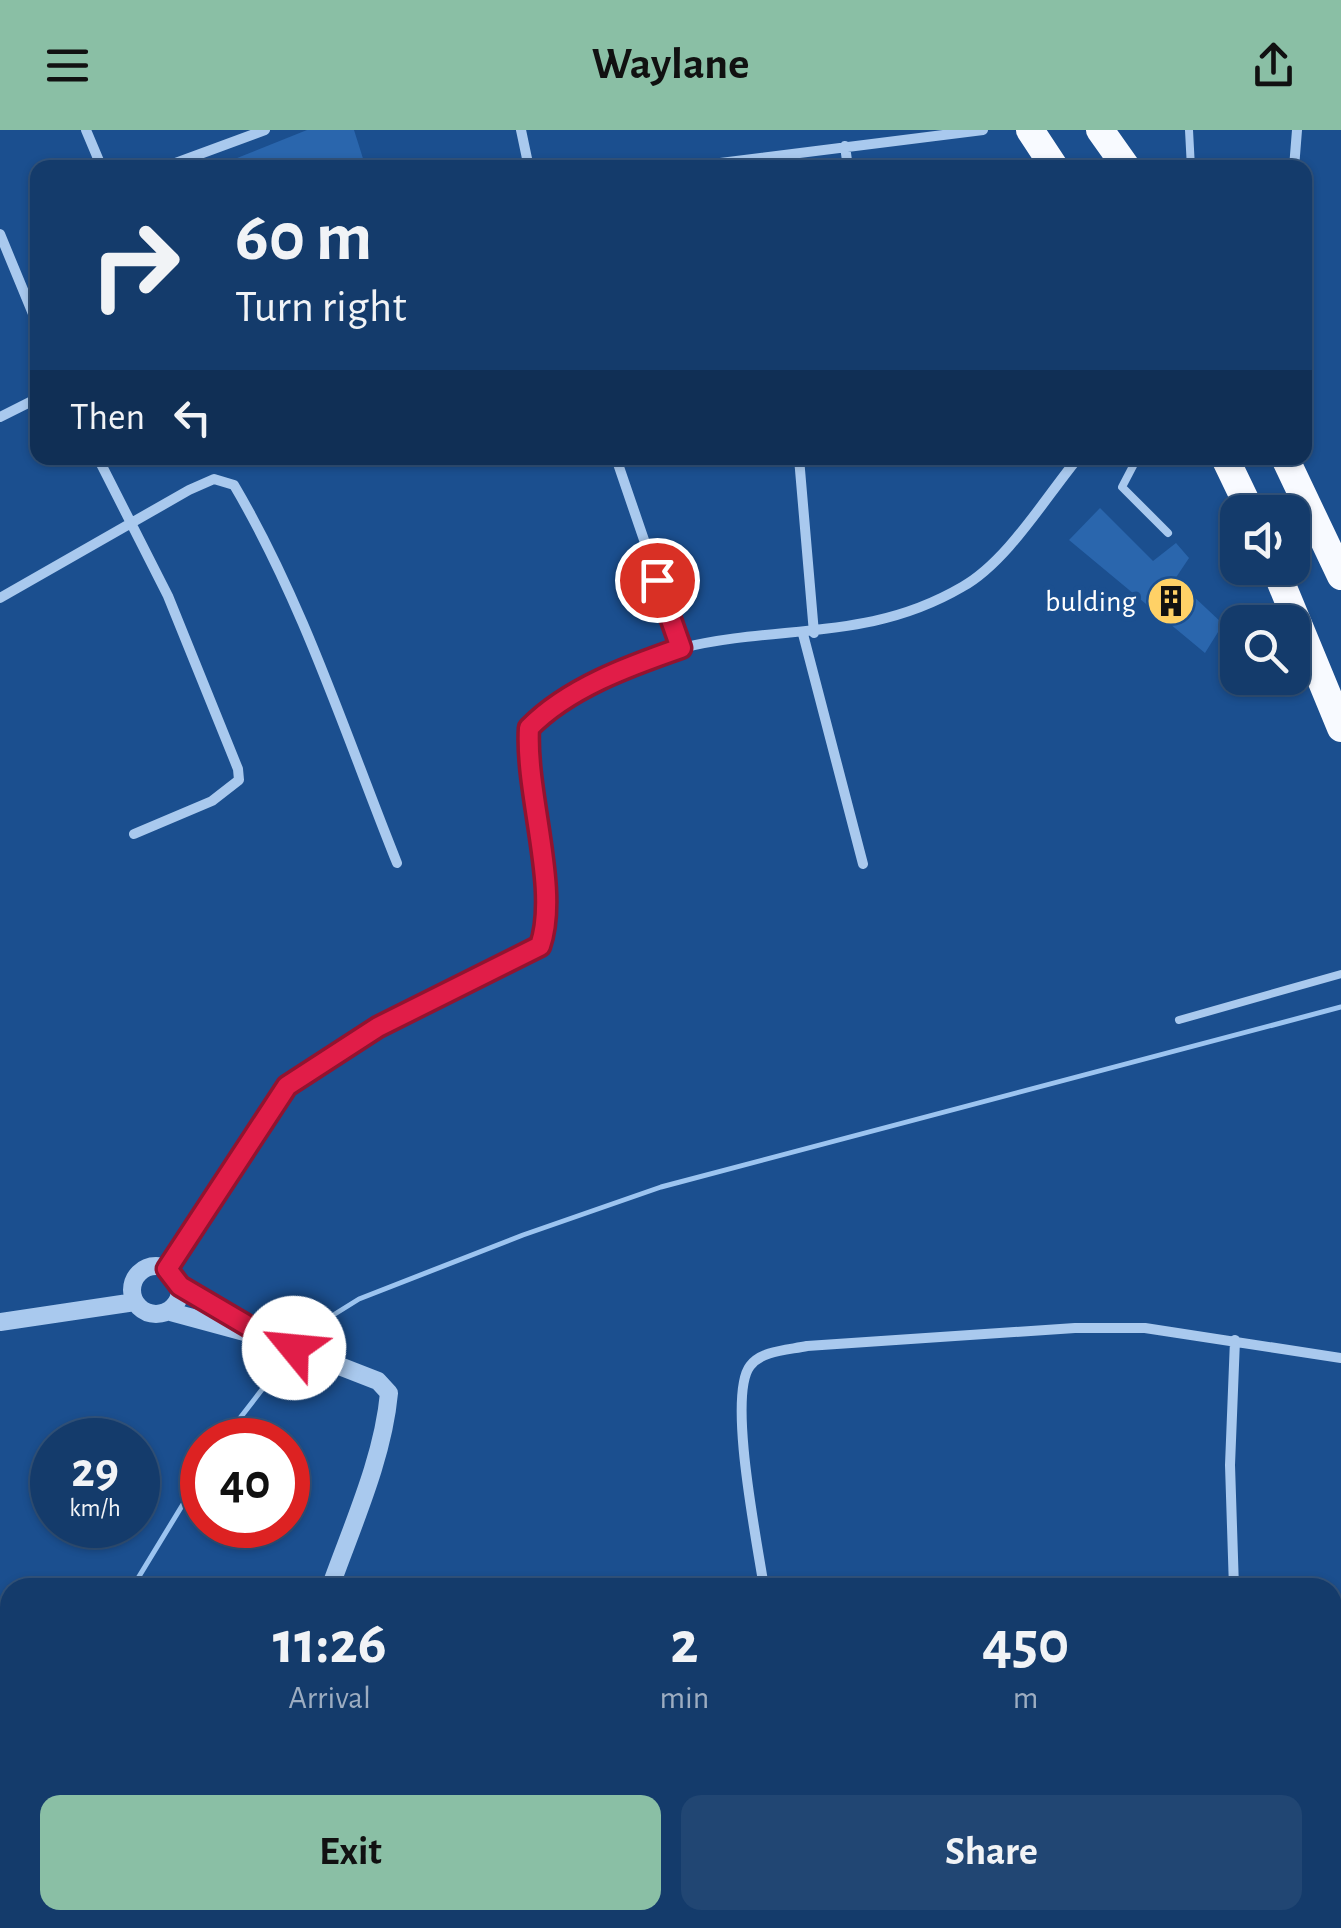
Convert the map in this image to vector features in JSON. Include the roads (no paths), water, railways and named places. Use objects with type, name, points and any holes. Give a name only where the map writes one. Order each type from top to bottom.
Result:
[{"type":"highway","points":[[1030,130],[1050,160]]},
{"type":"highway","points":[[1100,130],[1121,160]]},
{"type":"highway","points":[[1228,465],[1243,495]]},
{"type":"highway","points":[[1288,465],[1341,576]]},
{"type":"highway","points":[[1282,585],[1341,728]]},
{"type":"street","points":[[86,130],[99,160]]},
{"type":"street","points":[[184,160],[265,130]]},
{"type":"street","points":[[521,130],[527,160]]},
{"type":"street","points":[[774,160],[846,146],[983,130]]},
{"type":"street","points":[[1295,160],[1297,130]]},
{"type":"street","points":[[846,146],[847,160]]},
{"type":"street","points":[[0,234],[30,307]]},
{"type":"street","points":[[0,417],[30,402]]},
{"type":"street","points":[[102,465],[168,596],[238,769],[239,780],[212,801],[134,834]]},
{"type":"street","points":[[618,465],[681,648]]},
{"type":"street","points":[[799,465],[808,634],[828,732],[840,763],[863,864]]},
{"type":"street","points":[[167,1269],[287,1086],[378,1027],[540,946],[547,908],[530,784],[529,728],[546,711],[576,693],[681,648],[808,634],[905,612],[965,586],[993,564],[1072,465]]},
{"type":"street","points":[[0,598],[133,524],[157,506],[214,479],[234,485],[262,533],[293,603],[397,863]]},
{"type":"street","points":[[270,1339],[180,1286],[167,1269],[152,1267],[139,1274],[133,1287],[136,1302],[146,1312],[168,1311],[270,1339],[378,1381],[390,1393],[388,1412],[334,1578]]},
{"type":"street","points":[[168,1311],[178,1300],[180,1286]]},
{"type":"street","points":[[0,1322],[136,1302]]},
{"type":"street","points":[[763,1578],[747,1471],[741,1385],[750,1365],[765,1354],[807,1346],[1075,1328],[1144,1328],[1341,1358]]},
{"type":"street","points":[[1234,1578],[1230,1465],[1235,1340]]},
{"type":"lane","points":[[1190,130],[1191,160]]},
{"type":"lane","points":[[1133,465],[1122,486],[1168,533]]},
{"type":"lane","points":[[1179,1020],[1341,974]]},
{"type":"waterway","points":[[298,1343],[306,1332],[359,1299],[661,1187],[1341,1007]]},
{"type":"waterway","points":[[240,1418],[291,1352]]},
{"type":"waterway","points":[[138,1578],[180,1509]]},
{"type":"place","name":"bulding","points":[[1171,601]]}]
